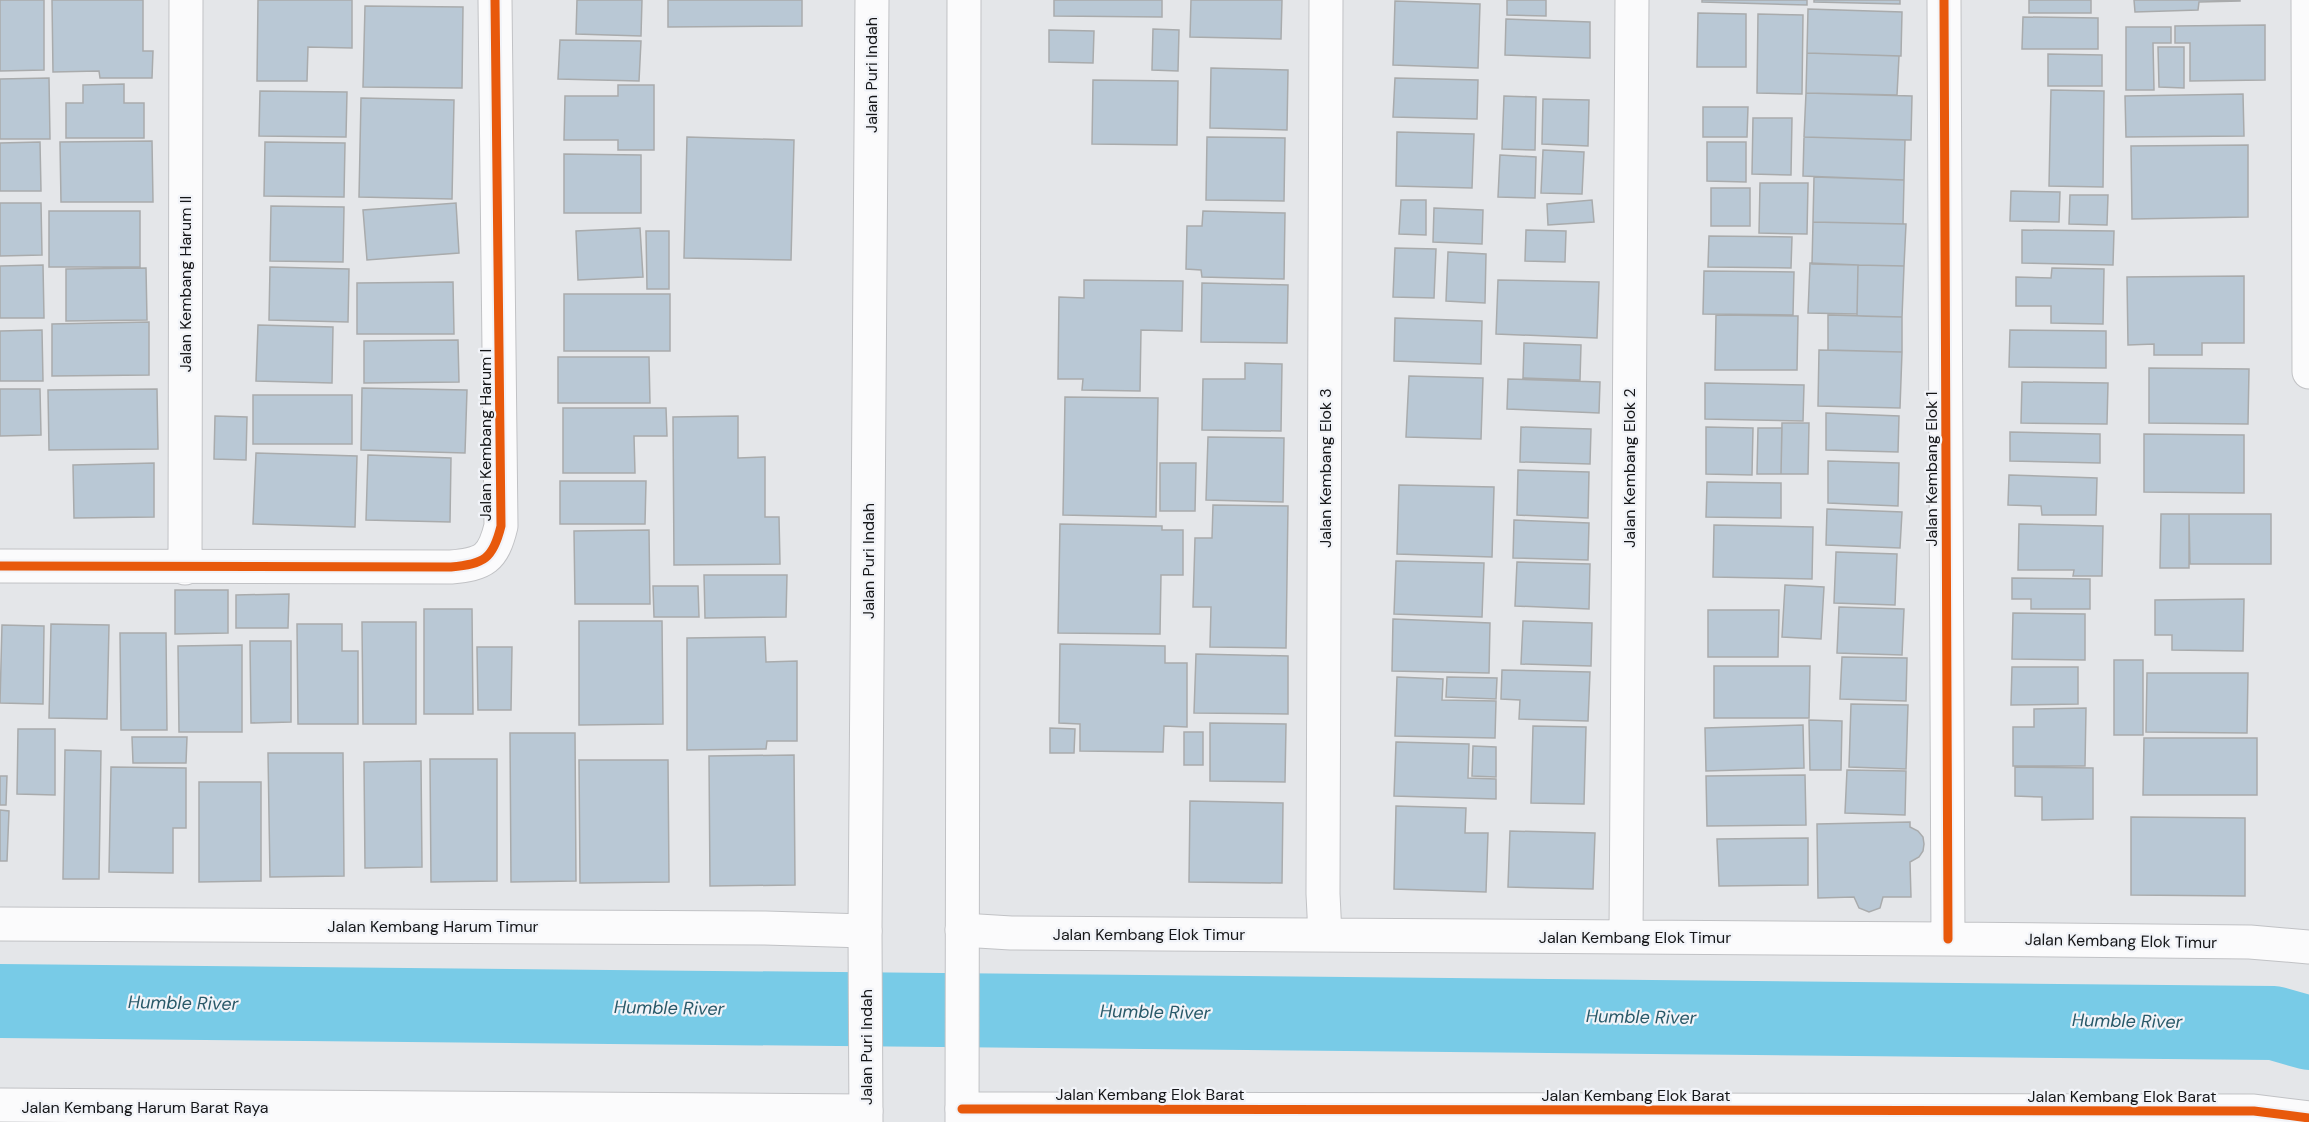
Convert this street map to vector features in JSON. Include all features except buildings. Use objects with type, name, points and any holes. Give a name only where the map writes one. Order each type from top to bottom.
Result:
[{"type":"street","name":"Jalan Kembang Harum II","points":[[184,568],[186,0]]},
{"type":"street","name":"Jalan Kembang Harum I","points":[[0,566],[451,567],[471,565],[486,560],[496,545],[501,526],[495,0]]},
{"type":"street","name":"Jalan Puri Indah","points":[[866,1104],[865,941],[872,0]]},
{"type":"street","points":[[962,1115],[964,0]]},
{"type":"street","name":"Jalan Kembang Elok 3","points":[[1325,935],[1323,894],[1326,0]]},
{"type":"street","name":"Jalan Kembang Elok 2","points":[[1626,937],[1632,0]]},
{"type":"street","name":"Jalan Kembang Elok 1","points":[[1944,0],[1948,939]]},
{"type":"street","points":[[2308,0],[2309,372]]},
{"type":"street","name":"Jalan Kembang Harum Timur","points":[[0,924],[753,928],[865,941]]},
{"type":"street","name":"Jalan Kembang Elok Timur","points":[[962,940],[1011,933],[2250,942],[2309,947]]},
{"type":"street","name":"Jalan Kembang Harum Barat Raya","points":[[0,1105],[196,1114],[518,1116],[866,1104]]},
{"type":"street","name":"Jalan Kembang Elok Barat","points":[[962,1115],[1945,1116],[2254,1111],[2309,1118]]},
{"type":"waterway","name":"Humble River","points":[[0,1001],[2274,1023],[2309,1033]]},
{"type":"cycle path","points":[[0,566],[451,567],[472,564],[490,553],[501,526],[495,0]]},
{"type":"cycle path","points":[[1944,0],[1948,939]]},
{"type":"cycle path","points":[[962,1109],[2254,1111],[2309,1118]]}]
